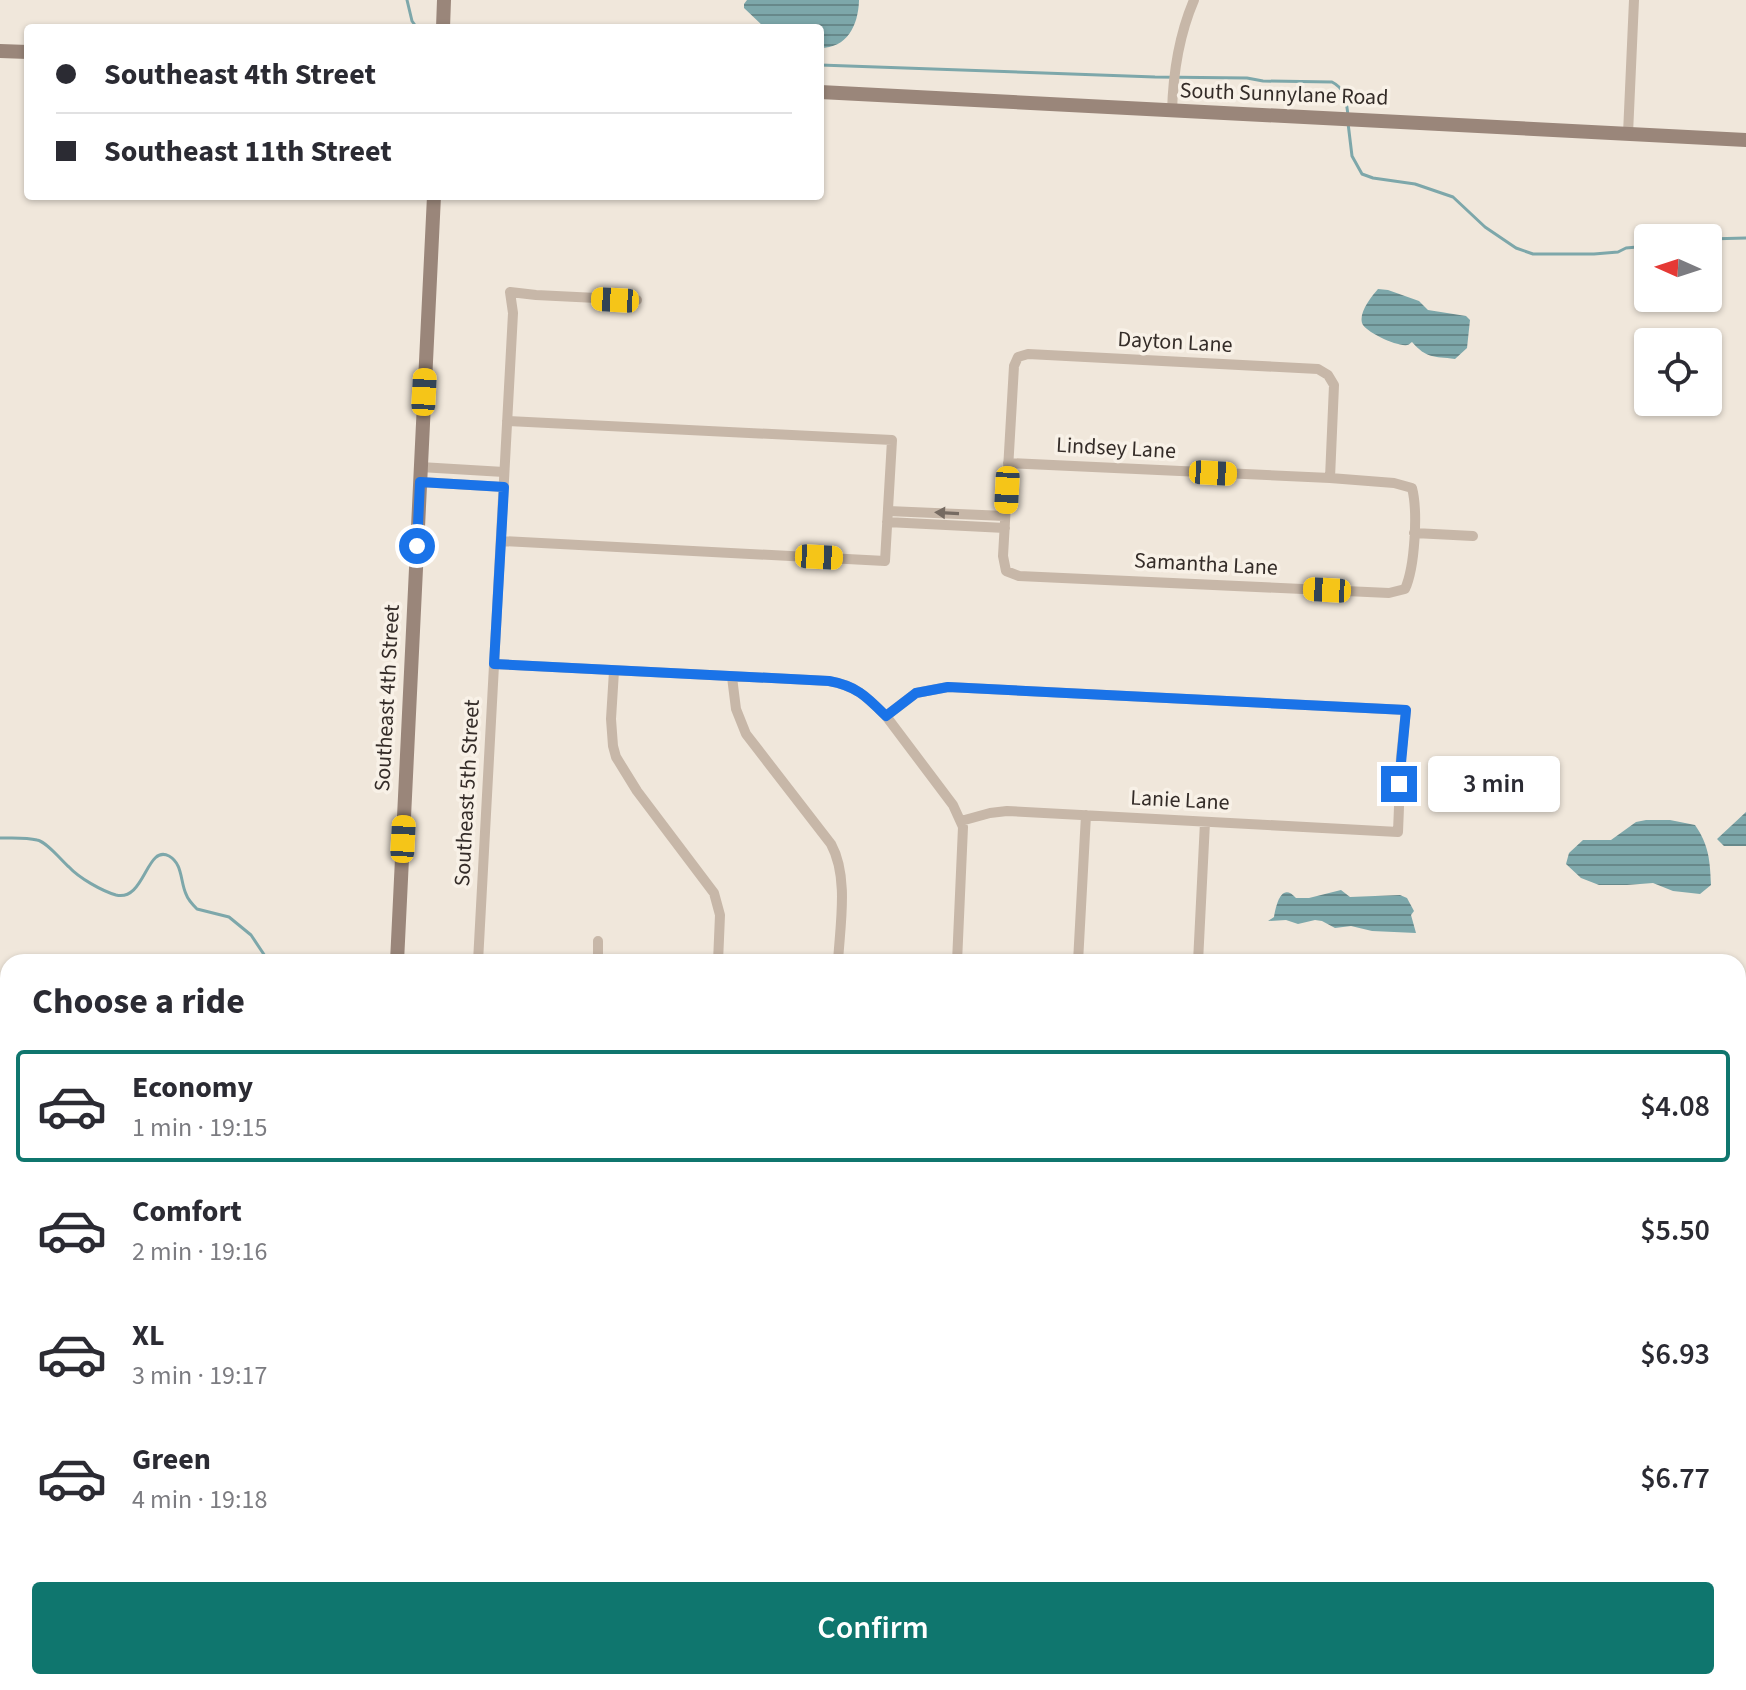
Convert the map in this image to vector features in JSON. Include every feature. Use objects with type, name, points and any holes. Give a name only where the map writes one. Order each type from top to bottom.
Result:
[{"type":"street","points":[[443,24],[444,0]]},
{"type":"street","points":[[1172,112],[1177,55],[1194,0]]},
{"type":"street","points":[[1628,134],[1634,0]]},
{"type":"street","points":[[0,51],[24,52]]},
{"type":"street","name":"South Sunnylane Road","points":[[824,92],[1746,140]]},
{"type":"street","name":"Southeast 4th Street","points":[[397,954],[434,200]]},
{"type":"street","name":"Southeast 5th Street","points":[[478,954],[513,313],[510,292],[637,300]]},
{"type":"street","name":"Dayton Lane","points":[[1008,463],[1014,366],[1018,357],[1028,354],[1318,369],[1328,375],[1334,385],[1330,478]]},
{"type":"street","points":[[501,541],[885,561],[892,440],[507,421]]},
{"type":"street","points":[[888,516],[1005,528],[1008,463]]},
{"type":"street","name":"Lindsey Lane","points":[[1008,463],[1394,483],[1412,488],[1414,533]]},
{"type":"street","points":[[420,475],[504,472]]},
{"type":"street","points":[[420,475],[504,487]]},
{"type":"street","points":[[888,516],[1005,516]]},
{"type":"street","name":"Samantha Lane","points":[[1005,528],[1003,556],[1006,571],[1019,576],[1389,593],[1405,589],[1411,577],[1414,533]]},
{"type":"street","points":[[1414,533],[1473,536]]},
{"type":"street","points":[[494,664],[841,683],[860,691],[886,716],[953,805],[961,821],[964,844],[957,954]]},
{"type":"street","points":[[614,671],[611,719],[616,757],[637,791],[714,893],[720,915],[718,954]]},
{"type":"street","points":[[732,677],[736,709],[746,734],[836,853],[841,869],[838,954]]},
{"type":"street","name":"Lanie Lane","points":[[886,716],[916,693],[948,687],[1406,710],[1398,832],[1007,811],[961,821]]},
{"type":"street","points":[[1078,954],[1086,815]]},
{"type":"street","points":[[1198,954],[1205,822]]},
{"type":"street","points":[[598,941],[598,954]]},
{"type":"water","points":[[747,0],[859,0],[856,19],[849,34],[837,44],[824,48],[824,24],[761,24],[744,8]]},
{"type":"water","points":[[1378,289],[1419,301],[1428,310],[1466,316],[1470,320],[1467,348],[1455,359],[1436,357],[1426,354],[1412,342],[1397,344],[1369,331],[1362,323],[1362,314]]},
{"type":"water","points":[[1746,812],[1746,846],[1724,846],[1717,839]]},
{"type":"water","points":[[1670,820],[1695,825],[1708,854],[1711,885],[1700,894],[1673,891],[1653,883],[1599,885],[1581,878],[1566,864],[1569,853],[1583,840],[1611,840],[1636,822]]},
{"type":"water","points":[[1341,890],[1350,897],[1400,895],[1407,898],[1414,911],[1411,915],[1416,933],[1372,931],[1351,926],[1335,928],[1315,920],[1298,924],[1286,920],[1268,921],[1274,917],[1280,897],[1287,892],[1296,898],[1309,898]]},
{"type":"waterway","points":[[407,0],[414,24]]},
{"type":"waterway","points":[[824,65],[1332,82],[1343,92],[1348,115]]},
{"type":"waterway","points":[[1348,123],[1352,156],[1362,174],[1415,184],[1453,197],[1485,227],[1516,248],[1533,254],[1594,254],[1634,247]]},
{"type":"waterway","points":[[1722,239],[1746,238]]},
{"type":"waterway","points":[[0,838],[41,841],[79,875],[116,895],[126,895],[133,890],[155,858],[169,856],[177,863],[184,889],[194,906],[229,917],[251,935],[264,954]]},
{"type":"route","points":[[417,546],[420,482],[504,487],[494,664],[829,681],[860,691],[886,716],[916,693],[948,687],[1406,710],[1399,784]]}]
